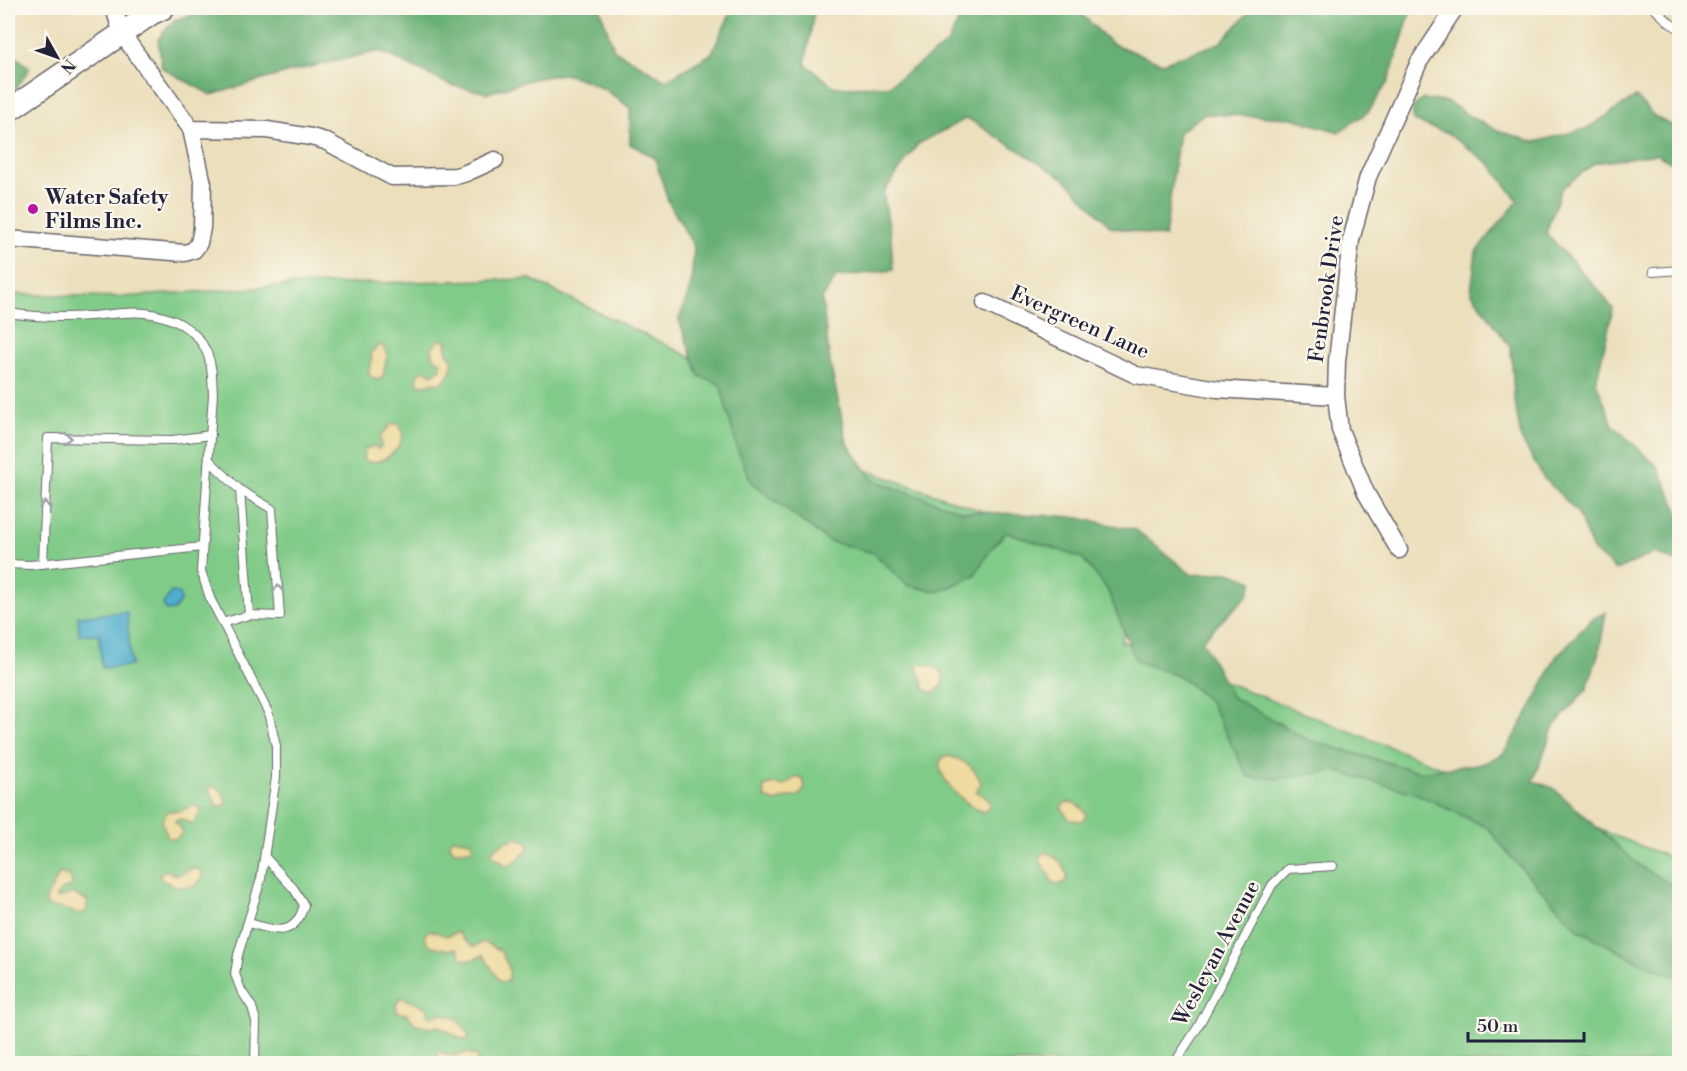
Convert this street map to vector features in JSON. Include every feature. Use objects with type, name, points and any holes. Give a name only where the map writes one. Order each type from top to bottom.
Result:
[{"type":"street","points":[[8,239],[185,253],[194,250],[199,243],[202,228],[203,184],[191,129],[122,34],[114,8]]},
{"type":"street","name":"Fenbrook Drive","points":[[1399,550],[1362,483],[1340,430],[1336,396],[1337,361],[1351,240],[1368,177],[1419,63],[1455,8]]},
{"type":"street","points":[[8,111],[122,34],[154,9]]},
{"type":"street","points":[[191,129],[267,130],[311,137],[325,141],[392,177],[456,176],[495,160]]},
{"type":"street","name":"Evergreen Lane","points":[[985,303],[1136,375],[1217,389],[1336,396]]},
{"type":"lane","points":[[1654,8],[1680,29]]},
{"type":"lane","points":[[1653,272],[1680,270]]},
{"type":"lane","points":[[8,313],[41,318],[143,313],[167,317],[178,322],[199,340],[208,354],[213,394],[201,571],[210,598],[267,712],[274,735],[276,777],[265,857],[261,879],[238,955],[235,974],[241,990],[252,1007],[256,1021],[255,1064]]},
{"type":"lane","points":[[43,564],[48,438],[172,440],[211,435]]},
{"type":"lane","points":[[210,461],[240,490],[272,509],[280,616],[249,615],[222,623]]},
{"type":"lane","points":[[240,490],[249,615]]},
{"type":"lane","points":[[8,564],[43,564],[202,547]]},
{"type":"lane","points":[[249,922],[277,930],[289,928],[300,918],[304,905],[294,889],[265,857]]},
{"type":"lane","name":"Wesleyan Avenue","points":[[1174,1064],[1198,1027],[1272,885],[1288,869],[1333,866]]},
{"type":"green space","points":[[218,8],[600,8],[614,50],[666,80],[711,54],[733,8],[811,8],[814,12],[805,64],[835,87],[888,86],[947,44],[965,8],[1075,8],[1111,43],[1162,63],[1220,43],[1253,8],[1412,8],[1388,82],[1368,112],[1339,132],[1292,118],[1204,114],[1179,132],[1165,237],[1111,227],[1065,179],[967,118],[918,144],[883,193],[891,237],[893,270],[836,277],[822,299],[830,363],[847,443],[873,480],[962,511],[1074,517],[1136,530],[1192,575],[1230,572],[1253,581],[1248,595],[1202,640],[1232,697],[1308,740],[1421,772],[1485,763],[1504,753],[1533,704],[1556,657],[1592,619],[1606,612],[1600,648],[1587,689],[1554,726],[1533,781],[1553,788],[1641,867],[1679,889],[1679,978],[1639,962],[1579,930],[1510,856],[1488,828],[1415,793],[1335,771],[1279,779],[1248,777],[1210,702],[1181,677],[1136,661],[1107,589],[1082,558],[1006,532],[991,549],[974,576],[939,592],[907,585],[874,553],[828,541],[752,483],[738,451],[720,384],[699,376],[679,320],[691,285],[694,247],[668,201],[655,158],[630,144],[630,108],[604,89],[563,74],[533,79],[488,93],[450,85],[379,51],[293,71],[211,95],[162,68],[158,39],[174,20]]},
{"type":"green space","points":[[11,53],[30,68],[17,87],[8,93],[8,54]]},
{"type":"green space","points":[[1636,97],[1655,117],[1679,129],[1679,167],[1656,154],[1595,163],[1561,189],[1546,233],[1613,309],[1596,382],[1613,425],[1658,467],[1679,513],[1679,563],[1655,553],[1616,570],[1593,550],[1577,512],[1543,477],[1521,439],[1514,396],[1511,348],[1471,292],[1476,252],[1518,201],[1490,164],[1447,133],[1413,121],[1413,107],[1423,99],[1448,102],[1474,119],[1502,132],[1535,142],[1588,128]]},
{"type":"green space","points":[[530,279],[777,399],[758,432],[1150,570],[1121,641],[1679,861],[1679,1063],[8,1063],[8,294],[121,297],[297,285]]},
{"type":"sand","points":[[441,339],[447,341],[446,351],[452,358],[449,372],[440,384],[434,382],[426,385],[418,384],[419,371],[428,371],[432,375],[441,369],[441,362],[434,358],[432,347]]},
{"type":"sand","points":[[379,345],[384,347],[387,356],[383,377],[377,380],[368,374],[372,361],[371,353]]},
{"type":"sand","points":[[391,424],[399,424],[402,431],[399,446],[388,457],[372,462],[365,461],[363,458],[365,449],[374,446],[378,449],[381,447],[380,437]]},
{"type":"sand","points":[[922,664],[934,666],[942,672],[942,684],[933,693],[924,689],[923,681],[916,668]]},
{"type":"sand","points":[[948,756],[965,762],[975,772],[981,783],[976,792],[986,797],[991,803],[987,810],[983,812],[969,804],[950,787],[939,765],[943,757]]},
{"type":"sand","points":[[794,778],[803,780],[805,788],[799,796],[784,798],[777,802],[765,798],[764,787],[774,784],[785,786]]},
{"type":"sand","points":[[211,786],[222,792],[226,803],[223,807],[214,804],[215,800],[209,790]]},
{"type":"sand","points":[[1066,802],[1076,804],[1083,809],[1086,815],[1083,821],[1070,820],[1061,808]]},
{"type":"sand","points":[[195,805],[201,811],[196,820],[191,824],[183,819],[177,819],[175,822],[180,826],[182,834],[175,839],[168,838],[162,822],[166,813]]},
{"type":"sand","points":[[453,838],[471,841],[473,846],[471,850],[454,851],[449,844]]},
{"type":"sand","points":[[516,838],[527,841],[529,844],[527,851],[507,867],[493,857],[492,850]]},
{"type":"sand","points":[[1045,852],[1064,868],[1068,877],[1065,882],[1058,885],[1051,881],[1039,858]]},
{"type":"sand","points":[[193,868],[200,870],[203,876],[195,886],[179,887],[159,877],[164,870],[177,875]]},
{"type":"sand","points":[[60,873],[70,877],[72,884],[70,888],[62,889],[56,899],[74,893],[88,901],[86,912],[75,913],[46,904],[46,899]]},
{"type":"sand","points":[[429,930],[447,936],[458,932],[474,947],[483,942],[500,950],[509,968],[509,980],[502,982],[499,980],[483,955],[472,960],[462,959],[457,948],[449,950],[429,945],[424,936]]},
{"type":"sand","points":[[401,997],[425,1007],[427,1015],[431,1017],[443,1014],[454,1018],[469,1037],[467,1040],[461,1039],[439,1026],[430,1028],[414,1023],[407,1014],[397,1012],[396,1004]]},
{"type":"sand","points":[[440,1052],[452,1056],[468,1053],[478,1059],[476,1063],[440,1063],[437,1054]]},
{"type":"water","points":[[171,592],[178,593],[181,600],[174,610],[166,611],[163,604]]},
{"type":"water","points":[[127,612],[131,666],[102,668],[99,634],[79,635],[78,616]]},
{"type":"place","name":"Water Safety Films Inc.","points":[[33,209]]}]
